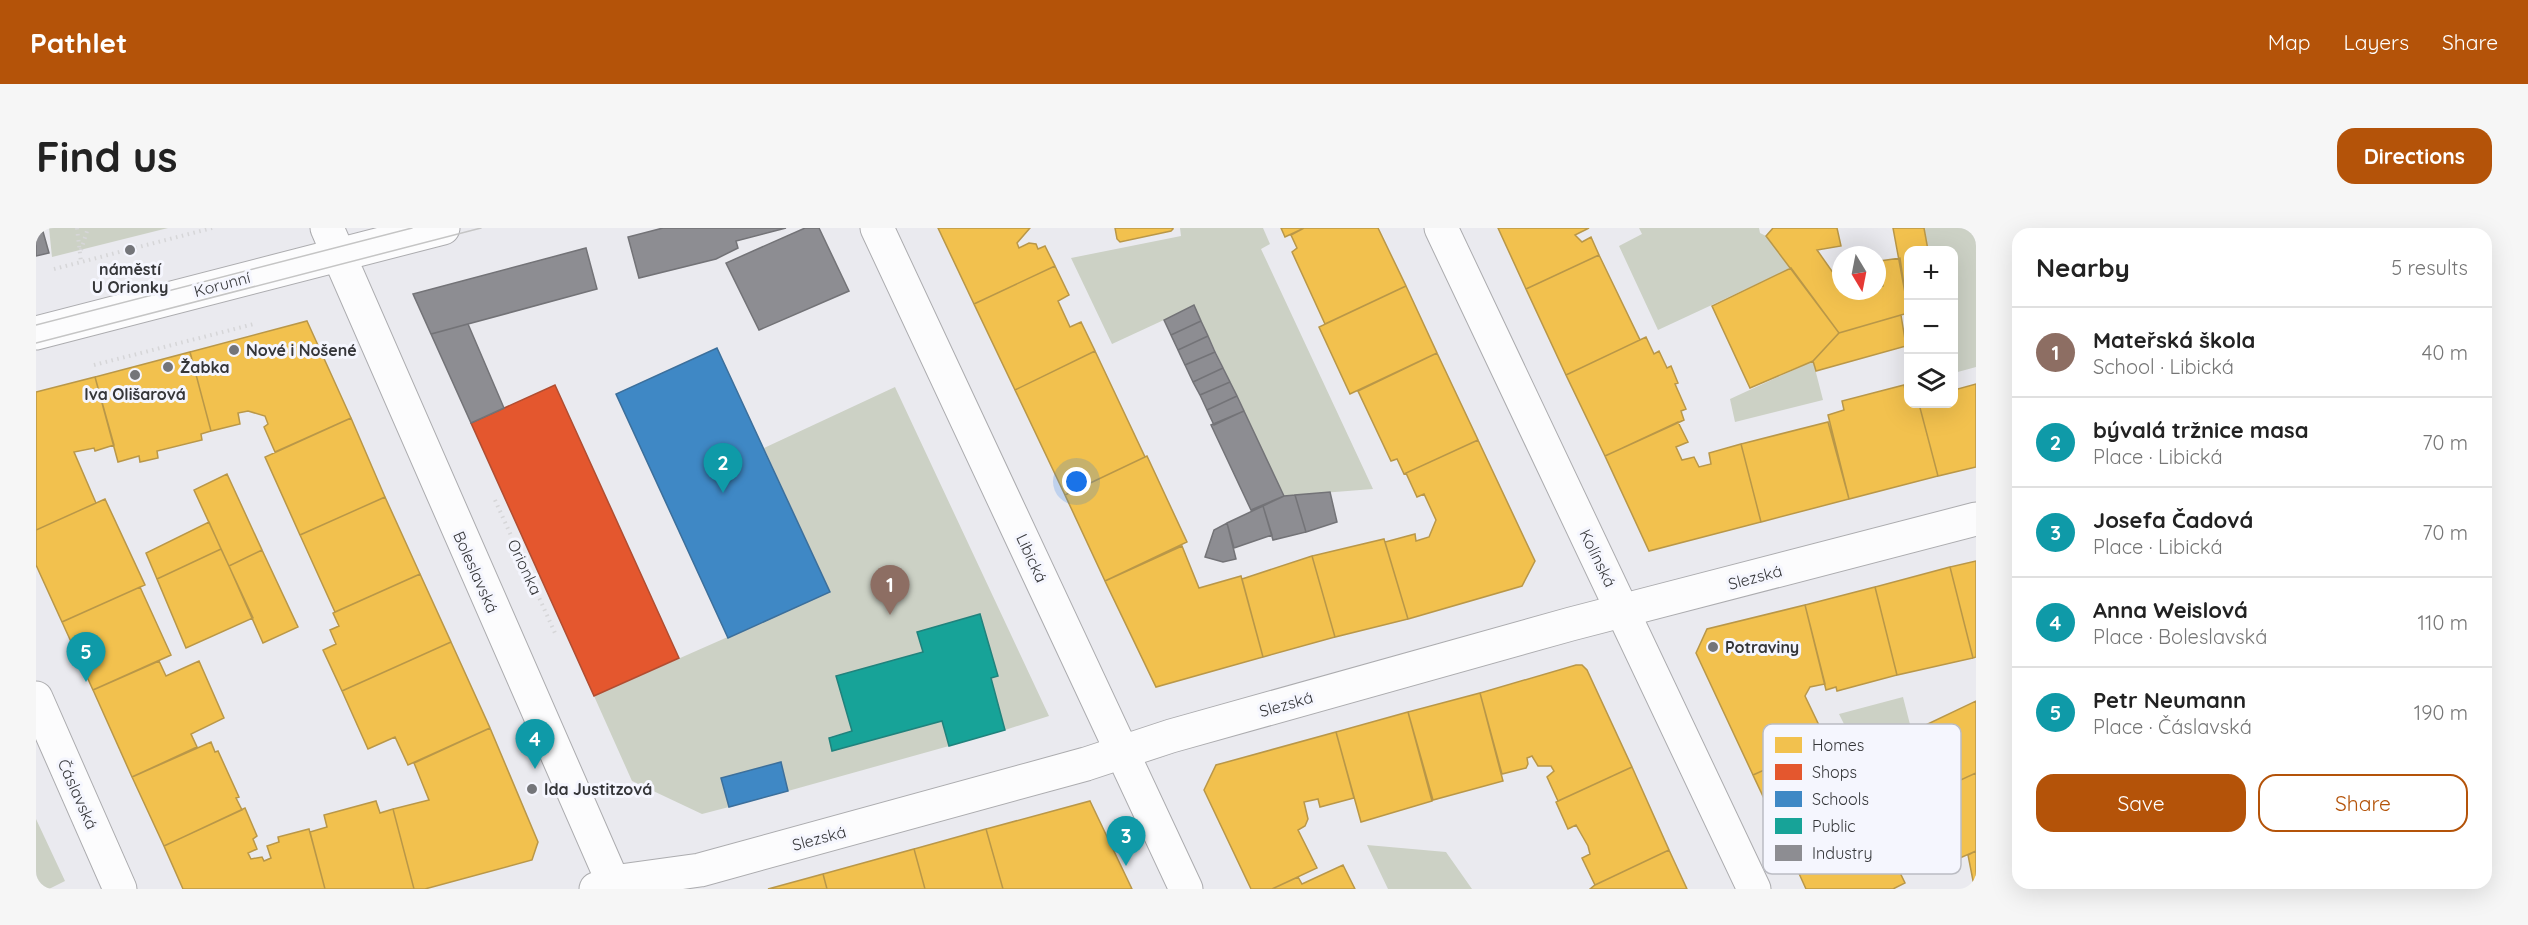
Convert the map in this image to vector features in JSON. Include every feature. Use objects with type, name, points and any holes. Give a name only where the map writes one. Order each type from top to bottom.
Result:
[{"type":"street","name":"Korunní","points":[[36,333],[340,237],[443,228]]},
{"type":"street","name":"Libická","points":[[877,228],[1186,889]]},
{"type":"street","name":"Kolínská","points":[[1441,228],[1754,889]]},
{"type":"street","name":"Boleslavská","points":[[340,237],[608,887]]},
{"type":"street","name":"Slezská","points":[[608,887],[700,870],[1570,624],[1624,612],[1976,519]]},
{"type":"street","name":"Čáslavská","points":[[36,698],[120,889]]},
{"type":"path","points":[[77,228],[81,262]]},
{"type":"path","points":[[80,254],[88,228]]},
{"type":"path","points":[[54,269],[212,228]]},
{"type":"path","points":[[94,365],[254,324]]},
{"type":"path","name":"Orionka","points":[[495,500],[555,633]]},
{"type":"shaded area","points":[[49,228],[168,228],[52,257]]},
{"type":"shaded area","points":[[1180,228],[1263,228],[1270,244],[1261,249],[1373,489],[1284,496],[1194,306],[1112,344],[1071,258],[1181,236]]},
{"type":"shaded area","points":[[1639,228],[1759,228],[1760,233],[1766,236],[1791,268],[1658,330],[1619,246],[1642,234]]},
{"type":"shaded area","points":[[1924,228],[1976,228],[1976,367],[1958,372],[1958,246],[1927,246]]},
{"type":"shaded area","points":[[1813,361],[1823,400],[1735,422],[1730,399]]},
{"type":"shaded area","points":[[895,387],[1049,716],[1005,730],[991,678],[997,676],[980,614],[917,633],[923,652],[837,676],[852,731],[829,737],[832,751],[942,721],[949,746],[788,791],[781,762],[729,807],[702,814],[632,781],[594,696],[830,592],[764,448]]},
{"type":"shaded area","points":[[1903,697],[1910,724],[1844,724],[1839,714]]},
{"type":"shaded area","points":[[36,819],[65,881],[49,889],[36,889]]},
{"type":"shaded area","points":[[1367,845],[1446,852],[1472,889],[1388,889]]},
{"type":"building: Homes","points":[[938,228],[1030,228],[1017,243],[1019,248],[1029,243],[1036,244],[1038,249],[1045,246],[1055,266],[974,304]]},
{"type":"building: Homes","points":[[1115,228],[1173,229],[1120,242],[1117,239]]},
{"type":"building: Homes","points":[[1281,228],[1304,228],[1285,237]]},
{"type":"building: Homes","points":[[1304,228],[1378,228],[1406,286],[1325,324],[1292,252],[1297,248],[1291,235]]},
{"type":"building: Homes","points":[[1498,228],[1589,228],[1575,235],[1582,242],[1591,237],[1599,255],[1526,289]]},
{"type":"building: Homes","points":[[1773,228],[1837,228],[1841,246],[1817,250],[1832,271],[1832,300],[1886,300],[1886,260],[1900,258],[1904,286],[1904,314],[1839,333],[1766,236]]},
{"type":"building: Homes","points":[[1893,228],[1924,228],[1927,246],[1904,246],[1904,287]]},
{"type":"building: Homes","points":[[1599,255],[1640,340],[1566,375],[1526,289]]},
{"type":"building: Homes","points":[[1055,266],[1069,295],[1058,301],[1070,327],[1081,322],[1095,351],[1015,390],[974,304]]},
{"type":"building: Homes","points":[[1791,268],[1839,333],[1813,361],[1750,388],[1712,306]]},
{"type":"building: Homes","points":[[1406,286],[1437,353],[1350,394],[1319,327]]},
{"type":"building: Homes","points":[[1901,315],[1904,347],[1816,371],[1813,361],[1839,333]]},
{"type":"building: Homes","points":[[307,321],[351,418],[275,452],[264,427],[268,424],[265,416],[248,411],[238,413],[240,424],[211,431],[190,352]]},
{"type":"building: Homes","points":[[1646,337],[1654,354],[1659,351],[1667,368],[1671,366],[1678,383],[1675,384],[1686,409],[1681,411],[1684,420],[1605,456],[1566,375]]},
{"type":"building: Homes","points":[[1095,351],[1145,457],[1065,495],[1015,390]]},
{"type":"building: Homes","points":[[190,352],[211,431],[201,434],[202,440],[157,451],[158,458],[140,462],[139,456],[118,462],[95,377]]},
{"type":"building: Homes","points":[[1437,353],[1478,440],[1404,474],[1397,459],[1391,461],[1358,391]]},
{"type":"building: Homes","points":[[95,377],[114,445],[95,451],[94,448],[74,452],[96,503],[36,530],[36,392]]},
{"type":"building: Homes","points":[[1976,384],[1976,467],[1938,476],[1920,408],[1958,408],[1958,389]]},
{"type":"building: Homes","points":[[1904,385],[1904,408],[1920,408],[1938,476],[1849,499],[1828,415],[1844,410],[1842,401]]},
{"type":"building: Homes","points":[[351,418],[385,497],[300,535],[265,457]]},
{"type":"building: Homes","points":[[1678,422],[1688,442],[1676,447],[1682,460],[1694,457],[1699,467],[1711,464],[1709,453],[1741,444],[1761,522],[1649,551],[1605,456]]},
{"type":"building: Homes","points":[[1828,422],[1849,499],[1761,522],[1741,444]]},
{"type":"building: Homes","points":[[1478,440],[1535,561],[1522,586],[1408,619],[1385,542],[1415,534],[1416,541],[1429,537],[1436,520],[1424,494],[1417,497],[1406,473]]},
{"type":"building: Homes","points":[[1147,456],[1187,542],[1105,581],[1065,495]]},
{"type":"building: Homes","points":[[227,474],[262,550],[229,566],[194,490]]},
{"type":"building: Homes","points":[[385,497],[420,574],[335,612],[300,535]]},
{"type":"building: Homes","points":[[105,499],[145,585],[62,622],[36,565],[36,530]]},
{"type":"building: Homes","points":[[209,522],[221,549],[157,579],[146,553]]},
{"type":"building: Homes","points":[[1384,539],[1408,619],[1335,637],[1312,556]]},
{"type":"building: Homes","points":[[1182,546],[1199,588],[1241,576],[1263,657],[1156,687],[1105,581]]},
{"type":"building: Homes","points":[[221,549],[253,618],[186,648],[157,579]]},
{"type":"building: Homes","points":[[262,550],[298,627],[263,643],[229,566]]},
{"type":"building: Homes","points":[[1312,556],[1335,637],[1263,657],[1242,579]]},
{"type":"building: Homes","points":[[1976,561],[1976,657],[1973,658],[1950,567]]},
{"type":"building: Homes","points":[[1950,567],[1973,658],[1897,675],[1875,587]]},
{"type":"building: Homes","points":[[420,574],[451,642],[342,691],[323,650],[336,644],[330,630],[339,626],[333,613]]},
{"type":"building: Homes","points":[[140,587],[171,655],[93,690],[62,622]]},
{"type":"building: Homes","points":[[1875,587],[1897,675],[1837,691],[1836,687],[1826,690],[1805,605]]},
{"type":"building: Homes","points":[[1805,605],[1825,684],[1810,687],[1805,696],[1818,724],[1763,724],[1763,771],[1753,775],[1696,653],[1707,629]]},
{"type":"building: Homes","points":[[451,642],[490,728],[408,765],[395,737],[368,749],[342,691]]},
{"type":"building: Homes","points":[[159,661],[166,676],[199,661],[224,718],[191,734],[197,747],[132,777],[93,690]]},
{"type":"building: Homes","points":[[1582,665],[1587,670],[1632,767],[1558,801],[1547,777],[1554,771],[1551,766],[1538,766],[1532,756],[1527,758],[1526,768],[1502,774],[1480,693]]},
{"type":"building: Homes","points":[[1480,693],[1503,781],[1433,800],[1408,712]]},
{"type":"building: Homes","points":[[1976,701],[1976,773],[1961,780],[1961,724],[1928,724]]},
{"type":"building: Homes","points":[[1408,712],[1432,801],[1361,822],[1336,732]]},
{"type":"building: Homes","points":[[490,728],[538,842],[532,860],[425,889],[414,889],[393,809],[429,800],[414,763]]},
{"type":"building: Homes","points":[[1336,732],[1354,798],[1320,807],[1318,799],[1304,802],[1308,819],[1305,826],[1298,830],[1317,868],[1272,889],[1251,889],[1204,790],[1216,765]]},
{"type":"building: Homes","points":[[211,742],[215,752],[218,751],[239,797],[236,798],[242,810],[164,846],[132,777]]},
{"type":"building: Homes","points":[[1632,767],[1669,850],[1595,885],[1582,858],[1590,854],[1588,846],[1576,825],[1568,829],[1556,802]]},
{"type":"building: Homes","points":[[1763,771],[1763,796],[1753,775]]},
{"type":"building: Homes","points":[[1976,773],[1976,851],[1961,858],[1961,780]]},
{"type":"building: Homes","points":[[376,801],[380,813],[393,809],[414,889],[325,889],[310,832],[327,827],[324,815]]},
{"type":"building: Homes","points":[[1090,801],[1132,889],[1003,889],[986,829]]},
{"type":"building: Homes","points":[[245,808],[257,836],[253,839],[257,849],[248,853],[251,859],[262,857],[264,861],[271,858],[267,846],[279,842],[278,837],[309,829],[325,889],[183,889],[164,846]]},
{"type":"building: Homes","points":[[986,829],[1003,889],[925,889],[914,849]]},
{"type":"building: Homes","points":[[914,849],[925,889],[827,889],[823,874]]},
{"type":"building: Homes","points":[[1669,850],[1687,889],[1590,889],[1595,885]]},
{"type":"building: Homes","points":[[1976,851],[1976,885],[1974,886],[1968,855]]},
{"type":"building: Homes","points":[[1343,865],[1355,889],[1272,889],[1298,877],[1302,884]]},
{"type":"building: Homes","points":[[823,874],[827,889],[768,889]]},
{"type":"building: Homes","points":[[1799,874],[1901,874],[1905,883],[1893,889],[1806,889]]},
{"type":"building: Shops","points":[[555,385],[679,658],[594,696],[471,423]]},
{"type":"building: Schools","points":[[717,348],[830,592],[728,638],[616,394]]},
{"type":"building: Schools","points":[[781,762],[788,791],[729,807],[721,778]]},
{"type":"building: Public","points":[[980,614],[998,676],[991,678],[1005,730],[949,746],[942,721],[832,751],[829,738],[852,731],[836,676],[923,652],[917,632]]},
{"type":"building: Industry","points":[[36,228],[42,228],[49,253],[36,256]]},
{"type":"building: Industry","points":[[663,228],[786,228],[736,241],[738,248],[716,259],[639,278],[628,237]]},
{"type":"building: Industry","points":[[805,228],[819,228],[849,291],[759,330],[726,263]]},
{"type":"building: Industry","points":[[586,248],[597,289],[431,334],[413,294]]},
{"type":"building: Industry","points":[[1194,305],[1201,321],[1171,335],[1164,320]]},
{"type":"building: Industry","points":[[1201,321],[1208,336],[1178,350],[1171,335]]},
{"type":"building: Industry","points":[[468,324],[504,408],[471,423],[431,334]]},
{"type":"building: Industry","points":[[1208,336],[1215,352],[1185,365],[1178,350]]},
{"type":"building: Industry","points":[[1215,352],[1223,368],[1193,382],[1185,365]]},
{"type":"building: Industry","points":[[1223,368],[1230,382],[1200,395],[1193,382]]},
{"type":"building: Industry","points":[[1230,382],[1237,396],[1207,410],[1200,395]]},
{"type":"building: Industry","points":[[1237,396],[1244,411],[1214,425],[1207,410]]},
{"type":"building: Industry","points":[[1244,411],[1284,496],[1251,510],[1211,425]]},
{"type":"building: Industry","points":[[1330,492],[1337,522],[1306,532],[1295,495]]},
{"type":"building: Industry","points":[[1295,495],[1306,532],[1273,540],[1263,506],[1284,496]]},
{"type":"building: Industry","points":[[1263,506],[1272,535],[1234,548],[1227,523]]},
{"type":"building: Industry","points":[[1227,523],[1236,559],[1223,562],[1205,557],[1214,530]]},
{"type":"tram line","points":[[36,325],[412,228]]},
{"type":"tram line","points":[[36,343],[481,228]]},
{"type":"place","name":"náměstí U Orionky","points":[[130,250]]},
{"type":"place","name":"Nové i Nošené","points":[[234,350]]},
{"type":"place","name":"Žabka","points":[[168,367]]},
{"type":"place","name":"Iva Olišarová","points":[[135,375]]},
{"type":"place","name":"bývalá tržnice masa","points":[[723,493]]},
{"type":"place","name":"Mateřská škola","points":[[890,615]]},
{"type":"place","name":"Potraviny","points":[[1713,647]]},
{"type":"place","name":"Petr Neumann","points":[[86,682]]},
{"type":"place","name":"Anna Weislová","points":[[535,769]]},
{"type":"place","name":"Ida Justitzová","points":[[532,789]]},
{"type":"place","name":"Josefa Čadová","points":[[1126,866]]}]
